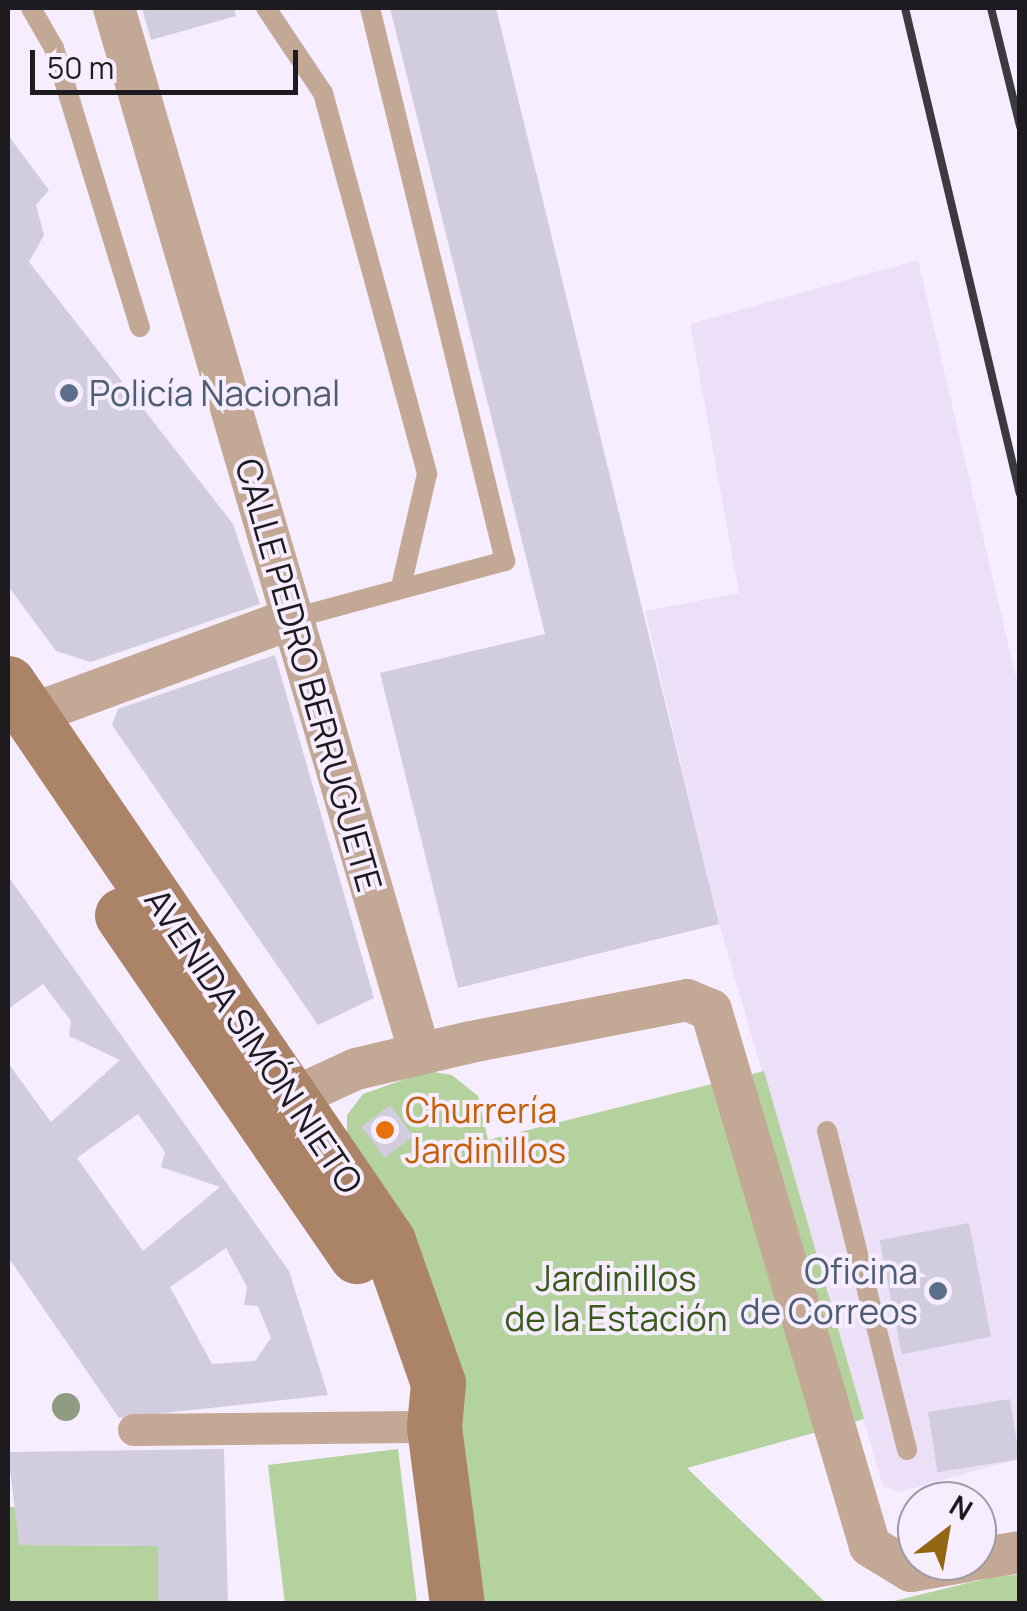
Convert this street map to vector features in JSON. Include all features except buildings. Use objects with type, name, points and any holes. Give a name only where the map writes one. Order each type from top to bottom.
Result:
[{"type":"main road","name":"AVENIDA SIMÓN NIETO","points":[[13,715],[21,726],[24,750],[72,813],[76,848],[364,1268],[434,1427]]},
{"type":"main road","name":"AVENIDA SIMÓN NIETO","points":[[13,715],[295,1098],[388,1241],[419,1313],[438,1383],[434,1427],[457,1604]]},
{"type":"main road","points":[[168,982],[209,1006],[262,1085],[295,1098],[293,1130],[358,1224],[364,1268]]},
{"type":"street","name":"CALLE PEDRO BERRUGUETE","points":[[114,8],[420,1054]]},
{"type":"street","points":[[13,715],[294,618]]},
{"type":"street","points":[[295,1098],[335,1076],[420,1054],[688,1000],[711,1010],[723,1031],[870,1546],[897,1562]]},
{"type":"street","points":[[134,1430],[434,1427]]},
{"type":"lane","points":[[31,8],[54,48],[140,326]]},
{"type":"lane","points":[[266,8],[323,93],[427,474],[401,586]]},
{"type":"lane","points":[[294,618],[505,561],[370,8]]},
{"type":"lane","points":[[827,1131],[908,1450]]},
{"type":"shaded area","points":[[918,260],[1019,690],[1019,1459],[939,1481],[897,1481],[897,1491],[883,1486],[719,924],[645,611],[739,593],[690,324]]},
{"type":"green space","name":"Jardinillos de la Estación","points":[[428,1071],[452,1075],[478,1096],[488,1140],[764,1071],[864,1419],[687,1468],[826,1603],[476,1603],[347,1146],[347,1115],[363,1094]]},
{"type":"green space","points":[[398,1449],[417,1603],[285,1604],[268,1465]]},
{"type":"green space","points":[[8,1507],[19,1507],[20,1545],[158,1546],[158,1603],[8,1604]]},
{"type":"green space","points":[[1019,1575],[1019,1603],[882,1604],[976,1581],[997,1581],[997,1576]]},
{"type":"railway","points":[[905,8],[1020,494]]},
{"type":"railway","points":[[991,8],[1020,126]]},
{"type":"place","name":"Policía Nacional","points":[[69,393]]},
{"type":"place","name":"Churrería Jardinillos","points":[[385,1130]]},
{"type":"place","name":"Oficina de Correos","points":[[938,1291]]}]
